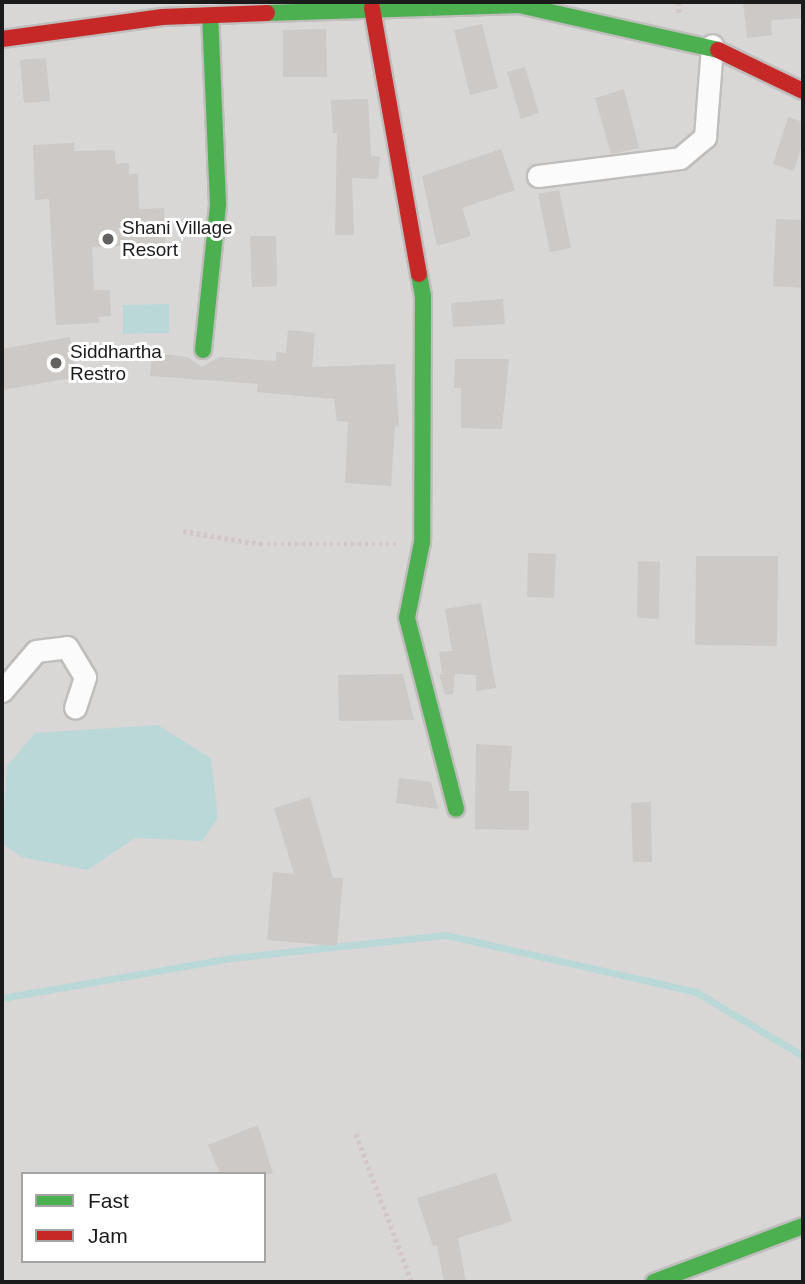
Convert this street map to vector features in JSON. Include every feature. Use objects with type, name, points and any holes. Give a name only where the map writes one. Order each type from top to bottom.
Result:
[{"type":"street","points":[[2,39],[163,10],[210,15],[519,3],[712,45],[734,61],[802,89]]},
{"type":"street","points":[[372,8],[423,296],[422,542],[407,618],[456,809]]},
{"type":"street","points":[[203,350],[218,204],[210,15]]},
{"type":"street","points":[[538,176],[680,158],[705,136],[712,45]]},
{"type":"street","points":[[2,691],[36,651],[67,648],[85,677],[75,707]]},
{"type":"street","points":[[654,1282],[803,1226]]},
{"type":"path","points":[[183,531],[260,544],[422,542]]},
{"type":"path","points":[[356,1134],[412,1282]]},
{"type":"shaded area","points":[[2,2],[803,2],[803,1282],[2,1282]]},
{"type":"water","points":[[169,304],[169,333],[123,334],[123,305]]},
{"type":"water","points":[[158,725],[211,758],[218,818],[202,841],[135,838],[88,870],[21,857],[2,843],[7,766],[35,733]]},
{"type":"building","points":[[743,2],[803,2],[803,18],[771,20],[772,35],[747,38]]},
{"type":"building","points":[[482,24],[498,88],[470,95],[454,30]]},
{"type":"building","points":[[326,29],[327,77],[283,77],[283,30]]},
{"type":"building","points":[[46,58],[50,101],[24,103],[20,60]]},
{"type":"building","points":[[525,67],[539,113],[521,119],[507,72]]},
{"type":"building","points":[[624,89],[639,148],[611,154],[595,98]]},
{"type":"building","points":[[368,99],[371,156],[380,157],[378,179],[352,178],[354,235],[335,235],[337,133],[333,133],[331,100]]},
{"type":"building","points":[[788,117],[803,122],[803,141],[794,171],[773,164]]},
{"type":"building","name":"Shani Village Resort","points":[[74,143],[74,151],[115,150],[116,164],[129,163],[129,174],[138,174],[139,209],[164,208],[166,244],[92,247],[94,290],[110,290],[111,316],[98,317],[99,323],[56,325],[49,199],[35,200],[33,145]]},
{"type":"building","points":[[501,149],[515,190],[462,208],[471,236],[437,246],[422,176]]},
{"type":"building","points":[[559,190],[571,248],[550,252],[538,194]]},
{"type":"building","points":[[776,219],[803,220],[803,288],[773,286]]},
{"type":"building","points":[[250,236],[276,236],[277,286],[252,287]]},
{"type":"building","points":[[503,299],[505,324],[453,327],[451,303]]},
{"type":"building","points":[[288,330],[315,333],[312,367],[395,364],[399,427],[395,426],[391,486],[345,483],[348,422],[337,421],[334,399],[257,392],[258,384],[150,376],[152,353],[187,357],[202,367],[219,357],[276,361],[276,352],[286,353]]},
{"type":"building","points":[[70,337],[77,377],[2,390],[2,349]]},
{"type":"building","points":[[455,359],[509,359],[502,429],[461,428],[461,388],[454,388]]},
{"type":"building","points":[[528,553],[556,554],[554,598],[527,597]]},
{"type":"building","points":[[696,556],[778,556],[777,646],[695,645]]},
{"type":"building","points":[[638,561],[660,562],[659,619],[637,618]]},
{"type":"building","points":[[481,603],[496,688],[476,691],[476,675],[455,674],[453,694],[445,695],[439,674],[451,673],[442,673],[439,652],[452,651],[445,609]]},
{"type":"building","points":[[403,674],[414,720],[339,721],[338,675]]},
{"type":"building","points":[[476,744],[512,746],[509,791],[529,791],[529,830],[475,829]]},
{"type":"building","points":[[399,778],[431,782],[438,809],[396,803]]},
{"type":"building","points":[[310,797],[333,878],[343,878],[337,946],[267,940],[273,872],[294,874],[274,808]]},
{"type":"building","points":[[651,802],[652,862],[633,862],[631,803]]},
{"type":"building","points":[[258,1125],[273,1174],[219,1172],[208,1145]]},
{"type":"building","points":[[496,1173],[512,1221],[458,1238],[466,1282],[444,1282],[437,1245],[433,1246],[417,1198]]},
{"type":"waterway","points":[[2,998],[231,958],[446,935],[696,992],[803,1056]]},
{"type":"traffic: fast","points":[[267,13],[519,5],[718,50]]},
{"type":"traffic: fast","points":[[203,350],[218,204],[210,15]]},
{"type":"traffic: fast","points":[[419,274],[423,296],[422,542],[407,618],[456,809]]},
{"type":"traffic: fast","points":[[654,1282],[803,1226]]},
{"type":"traffic: jam","points":[[372,8],[419,274]]},
{"type":"traffic: jam","points":[[2,39],[163,17],[267,13]]},
{"type":"traffic: jam","points":[[718,50],[803,91]]},
{"type":"place","name":"Shani Village Resort","points":[[108,239]]},
{"type":"place","name":"Siddhartha Restro","points":[[56,363]]}]
